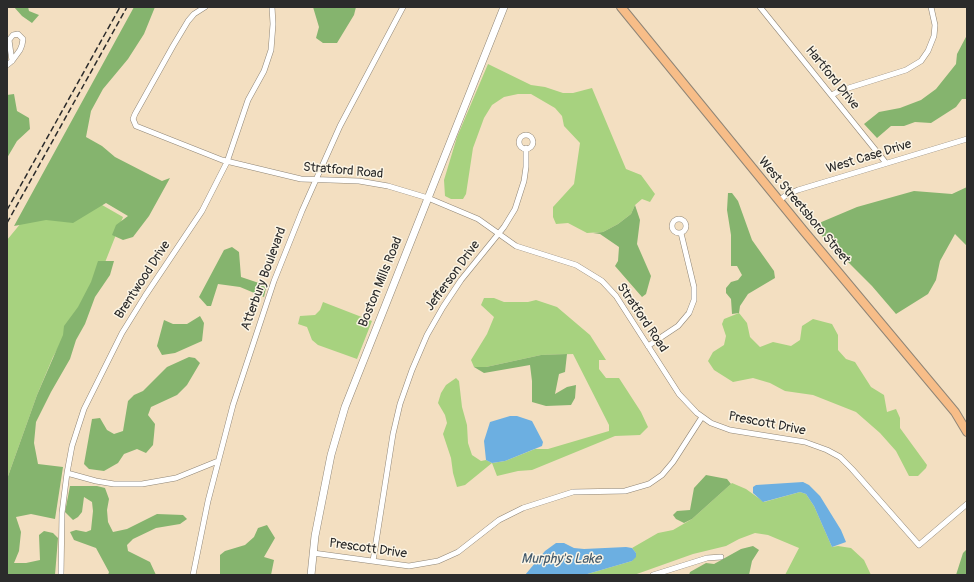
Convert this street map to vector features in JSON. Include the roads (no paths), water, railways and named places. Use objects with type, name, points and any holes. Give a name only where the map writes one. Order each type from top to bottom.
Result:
[{"type":"main road","name":"West Streetsboro Street","points":[[621,7],[779,201],[955,412],[967,432]]},
{"type":"street","name":"Stratford Road","points":[[205,7],[194,14],[188,21],[133,119],[136,126],[227,162],[272,173],[316,179],[371,182],[428,198],[478,219],[508,241],[527,251],[576,265],[595,276],[616,296],[684,400],[702,417]]},
{"type":"street","name":"Brentwood Drive","points":[[61,575],[62,513],[67,472],[72,446],[82,415],[104,365],[145,296],[202,211],[227,162],[248,100],[264,70],[271,50],[273,24],[272,7]]},
{"type":"street","name":"Atterbury Boulevard","points":[[193,575],[218,461],[233,405],[287,247],[316,179],[351,104],[403,7]]},
{"type":"street","name":"Boston Mills Road","points":[[310,575],[330,462],[340,420],[504,7]]},
{"type":"street","name":"Hartford Drive","points":[[760,7],[886,163]]},
{"type":"street","points":[[832,96],[839,91],[906,70],[921,61],[928,52],[934,36],[934,19],[931,7]]},
{"type":"street","points":[[7,65],[12,61],[22,45],[23,39],[18,34],[13,35],[9,40],[12,61]]},
{"type":"street","name":"West Case Drive","points":[[779,201],[791,192],[967,139]]},
{"type":"street","name":"Jefferson Drive","points":[[373,561],[395,426],[414,363],[430,330],[452,293],[499,233],[515,209],[521,193],[526,166],[526,148]]},
{"type":"street","points":[[648,346],[678,326],[689,313],[694,300],[694,287],[681,233]]},
{"type":"street","name":"Prescott Drive","points":[[313,553],[409,566],[438,561],[458,552],[499,520],[523,508],[573,492],[625,491],[641,487],[656,480],[667,470],[702,417],[730,430],[805,442],[828,450],[840,457],[919,545],[967,504]]},
{"type":"street","points":[[67,472],[102,482],[123,485],[142,484],[176,478],[218,461]]},
{"type":"street","points":[[653,575],[707,558],[721,557]]},
{"type":"water","points":[[510,416],[517,416],[532,421],[543,442],[542,446],[505,461],[492,463],[486,460],[484,441],[490,422]]},
{"type":"water","points":[[803,482],[809,485],[820,496],[841,530],[846,542],[832,547],[814,506],[806,494],[800,492],[763,502],[753,493],[753,487],[756,485]]},
{"type":"water","name":"Murphy's Lake","points":[[556,543],[564,543],[574,548],[584,549],[632,548],[636,553],[636,557],[632,561],[584,575],[525,575],[545,551]]},
{"type":"railway","points":[[7,210],[120,7]]},
{"type":"railway","points":[[7,223],[127,7]]}]
